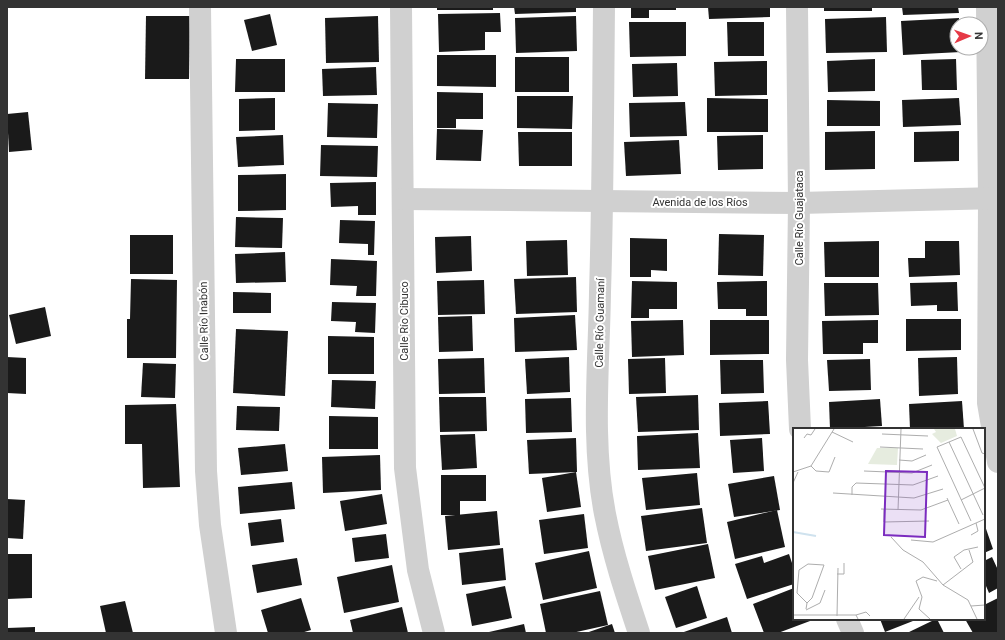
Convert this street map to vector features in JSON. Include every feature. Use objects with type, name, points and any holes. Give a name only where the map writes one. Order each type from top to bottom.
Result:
[{"type":"street","name":"Calle Río Inabón","points":[[200,7],[206,471],[210,526],[226,633]]},
{"type":"street","name":"Calle Río Cibuco","points":[[401,7],[405,468],[418,570],[434,633]]},
{"type":"street","name":"Calle Río Guamaní","points":[[604,7],[603,202],[598,410],[599,454],[605,514],[623,587],[639,633]]},
{"type":"street","name":"Calle Río Guajataca","points":[[797,7],[799,203],[797,360],[800,428]]},
{"type":"street","points":[[987,7],[994,199],[988,403],[998,462]]},
{"type":"street","name":"Avenida de los Ríos","points":[[403,199],[799,203],[994,199]]},
{"type":"street","points":[[847,620],[853,633]]},
{"type":"building","points":[[437,7],[493,7],[493,10],[437,10]]},
{"type":"building","points":[[514,7],[576,7],[576,12],[515,14]]},
{"type":"building","points":[[631,7],[676,7],[676,10],[649,10],[649,18],[631,18]]},
{"type":"building","points":[[708,7],[770,7],[770,17],[709,19]]},
{"type":"building","points":[[824,7],[872,7],[872,11],[824,11]]},
{"type":"building","points":[[902,7],[958,7],[959,13],[903,15]]},
{"type":"building","points":[[500,13],[501,32],[485,32],[485,50],[439,52],[438,14]]},
{"type":"building","points":[[270,14],[277,45],[252,51],[244,20]]},
{"type":"building","points":[[146,16],[190,16],[189,79],[145,79]]},
{"type":"building","points":[[378,16],[379,62],[326,63],[325,18]]},
{"type":"building","points":[[576,16],[577,51],[516,53],[515,18]]},
{"type":"building","points":[[886,17],[887,52],[826,53],[825,19]]},
{"type":"building","points":[[949,19],[949,53],[903,55],[901,21]]},
{"type":"building","points":[[629,22],[686,22],[686,56],[630,57]]},
{"type":"building","points":[[727,22],[764,22],[764,56],[728,56]]},
{"type":"building","points":[[437,55],[496,55],[496,87],[437,86]]},
{"type":"building","points":[[515,57],[569,57],[569,92],[515,92]]},
{"type":"building","points":[[236,59],[285,59],[285,92],[235,92]]},
{"type":"building","points":[[875,59],[875,91],[828,92],[827,61]]},
{"type":"building","points":[[956,59],[957,90],[922,90],[921,60]]},
{"type":"building","points":[[767,61],[767,95],[715,96],[714,62]]},
{"type":"building","points":[[677,63],[678,96],[633,97],[632,64]]},
{"type":"building","points":[[376,67],[377,95],[323,96],[322,69]]},
{"type":"building","points":[[437,92],[483,93],[483,119],[456,119],[456,128],[437,128]]},
{"type":"building","points":[[517,96],[573,96],[572,129],[517,128]]},
{"type":"building","points":[[275,98],[275,130],[239,131],[239,99]]},
{"type":"building","points":[[707,98],[768,99],[768,132],[707,132]]},
{"type":"building","points":[[959,98],[961,125],[903,127],[902,100]]},
{"type":"building","points":[[827,100],[880,101],[880,126],[827,126]]},
{"type":"building","points":[[685,102],[687,136],[630,137],[629,103]]},
{"type":"building","points":[[328,103],[378,104],[377,138],[327,137]]},
{"type":"building","points":[[28,112],[32,150],[9,152],[7,114]]},
{"type":"building","points":[[437,129],[483,130],[481,161],[436,160]]},
{"type":"building","points":[[875,131],[875,169],[825,170],[825,132]]},
{"type":"building","points":[[959,131],[959,161],[914,162],[914,132]]},
{"type":"building","points":[[518,132],[572,132],[572,166],[519,166]]},
{"type":"building","points":[[283,135],[284,165],[238,167],[236,137]]},
{"type":"building","points":[[763,135],[763,169],[718,170],[717,136]]},
{"type":"building","points":[[679,140],[681,174],[626,176],[624,142]]},
{"type":"building","points":[[321,145],[378,146],[377,177],[320,176]]},
{"type":"building","points":[[286,174],[286,210],[238,211],[238,175]]},
{"type":"building","points":[[376,182],[376,215],[358,215],[358,206],[331,207],[330,183]]},
{"type":"building","points":[[236,217],[283,218],[282,248],[235,247]]},
{"type":"building","points":[[340,220],[375,221],[374,255],[368,255],[368,244],[339,243]]},
{"type":"building","points":[[719,234],[764,235],[763,276],[718,275]]},
{"type":"building","points":[[130,235],[173,235],[173,274],[130,274]]},
{"type":"building","points":[[471,236],[472,271],[436,273],[435,237]]},
{"type":"building","points":[[630,238],[667,239],[667,271],[651,270],[651,277],[630,277]]},
{"type":"building","points":[[567,240],[568,275],[527,276],[526,241]]},
{"type":"building","points":[[879,241],[879,277],[825,277],[824,242]]},
{"type":"building","points":[[925,241],[959,241],[960,275],[909,277],[908,258],[925,258]]},
{"type":"building","points":[[285,252],[286,282],[236,283],[235,254]]},
{"type":"building","points":[[331,259],[377,261],[376,296],[356,296],[357,286],[330,285]]},
{"type":"building","points":[[576,277],[577,312],[516,314],[514,279]]},
{"type":"building","points":[[131,279],[177,280],[176,358],[127,358],[127,319],[130,319]]},
{"type":"building","points":[[484,280],[485,314],[438,315],[437,281]]},
{"type":"building","points":[[632,281],[677,282],[677,309],[649,309],[649,318],[631,318]]},
{"type":"building","points":[[767,281],[767,316],[746,316],[746,309],[718,309],[717,282]]},
{"type":"building","points":[[957,282],[958,311],[937,311],[937,305],[911,306],[910,283]]},
{"type":"building","points":[[824,283],[878,283],[879,315],[825,316]]},
{"type":"building","points":[[233,292],[271,293],[271,313],[233,313]]},
{"type":"building","points":[[332,302],[376,303],[375,333],[355,332],[356,322],[331,321]]},
{"type":"building","points":[[45,307],[51,336],[16,344],[9,315]]},
{"type":"building","points":[[575,315],[577,350],[515,352],[514,318]]},
{"type":"building","points":[[472,316],[473,351],[439,352],[438,317]]},
{"type":"building","points":[[906,319],[961,319],[961,350],[906,351]]},
{"type":"building","points":[[683,320],[684,355],[632,357],[631,321]]},
{"type":"building","points":[[710,320],[769,320],[769,354],[710,355]]},
{"type":"building","points":[[878,320],[878,343],[863,343],[863,354],[823,354],[822,321]]},
{"type":"building","points":[[236,329],[288,331],[285,396],[233,393]]},
{"type":"building","points":[[328,336],[374,337],[374,374],[328,374]]},
{"type":"building","points":[[7,357],[26,358],[26,394],[7,393]]},
{"type":"building","points":[[569,357],[570,392],[527,394],[525,359]]},
{"type":"building","points":[[957,357],[958,394],[919,396],[918,358]]},
{"type":"building","points":[[484,358],[485,393],[439,394],[438,359]]},
{"type":"building","points":[[665,358],[666,393],[629,394],[628,359]]},
{"type":"building","points":[[870,359],[871,390],[829,391],[827,360]]},
{"type":"building","points":[[720,360],[763,360],[764,393],[721,394]]},
{"type":"building","points":[[143,363],[176,364],[175,398],[141,397]]},
{"type":"building","points":[[332,380],[376,381],[375,409],[331,407]]},
{"type":"building","points":[[698,395],[699,430],[638,432],[636,397]]},
{"type":"building","points":[[439,397],[486,397],[487,431],[440,432]]},
{"type":"building","points":[[571,398],[572,432],[526,433],[525,399]]},
{"type":"building","points":[[880,399],[882,426],[830,428],[829,402]]},
{"type":"building","points":[[768,401],[770,434],[720,436],[719,403]]},
{"type":"building","points":[[962,401],[964,428],[910,428],[909,404]]},
{"type":"building","points":[[176,404],[180,487],[143,488],[142,444],[125,444],[125,405]]},
{"type":"building","points":[[237,406],[280,407],[279,431],[236,430]]},
{"type":"building","points":[[329,416],[378,417],[378,449],[329,449]]},
{"type":"building","points":[[698,433],[700,468],[638,470],[637,436]]},
{"type":"building","points":[[475,434],[477,468],[442,470],[440,435]]},
{"type":"building","points":[[576,438],[577,472],[529,474],[527,440]]},
{"type":"building","points":[[762,438],[764,471],[733,473],[730,440]]},
{"type":"building","points":[[285,444],[288,471],[241,475],[238,448]]},
{"type":"building","points":[[380,455],[381,490],[323,493],[322,457]]},
{"type":"building","points":[[576,472],[581,507],[547,512],[542,478]]},
{"type":"building","points":[[697,473],[700,505],[646,510],[642,478]]},
{"type":"building","points":[[441,475],[486,475],[486,501],[460,501],[460,515],[441,515]]},
{"type":"building","points":[[774,476],[780,510],[734,517],[728,484]]},
{"type":"building","points":[[292,482],[295,509],[240,514],[238,487]]},
{"type":"building","points":[[382,494],[387,524],[345,531],[340,501]]},
{"type":"building","points":[[7,499],[25,500],[23,539],[7,538]]},
{"type":"building","points":[[702,508],[707,543],[646,551],[641,516]]},
{"type":"building","points":[[777,510],[785,547],[735,559],[727,522]]},
{"type":"building","points":[[497,511],[500,545],[448,550],[445,516]]},
{"type":"building","points":[[584,514],[588,548],[544,554],[539,520]]},
{"type":"building","points":[[281,519],[284,542],[251,546],[248,523]]},
{"type":"building","points":[[985,526],[993,549],[985,553]]},
{"type":"building","points":[[386,534],[389,558],[355,562],[352,538]]},
{"type":"building","points":[[708,544],[715,578],[655,590],[648,556]]},
{"type":"building","points":[[503,548],[506,580],[462,585],[459,553]]},
{"type":"building","points":[[589,551],[597,588],[543,600],[535,563]]},
{"type":"building","points":[[7,554],[32,554],[32,598],[7,599]]},
{"type":"building","points":[[789,554],[793,566],[793,584],[747,599],[735,564],[762,556],[764,563]]},
{"type":"building","points":[[992,557],[998,570],[998,588],[989,593],[985,586],[985,560]]},
{"type":"building","points":[[297,558],[302,585],[257,593],[252,565]]},
{"type":"building","points":[[392,565],[399,602],[344,613],[337,577]]},
{"type":"building","points":[[505,586],[512,618],[472,626],[466,594]]},
{"type":"building","points":[[697,586],[707,618],[676,628],[665,597]]},
{"type":"building","points":[[793,588],[793,620],[810,621],[778,633],[764,633],[753,604]]},
{"type":"building","points":[[600,591],[608,625],[572,633],[546,633],[540,604]]},
{"type":"building","points":[[301,598],[311,630],[301,633],[268,633],[261,610]]},
{"type":"building","points":[[998,598],[998,633],[973,633],[966,620],[985,620],[985,604]]},
{"type":"building","points":[[125,601],[133,633],[106,633],[100,606]]},
{"type":"building","points":[[402,607],[408,633],[353,633],[350,620]]},
{"type":"building","points":[[727,617],[732,633],[681,633]]},
{"type":"building","points":[[880,620],[915,620],[885,632]]},
{"type":"building","points":[[934,620],[938,620],[944,633],[907,633]]},
{"type":"building","points":[[524,624],[526,633],[489,633],[489,632]]},
{"type":"building","points":[[612,624],[615,633],[586,633]]},
{"type":"building","points":[[35,627],[35,633],[7,633],[7,628]]}]
